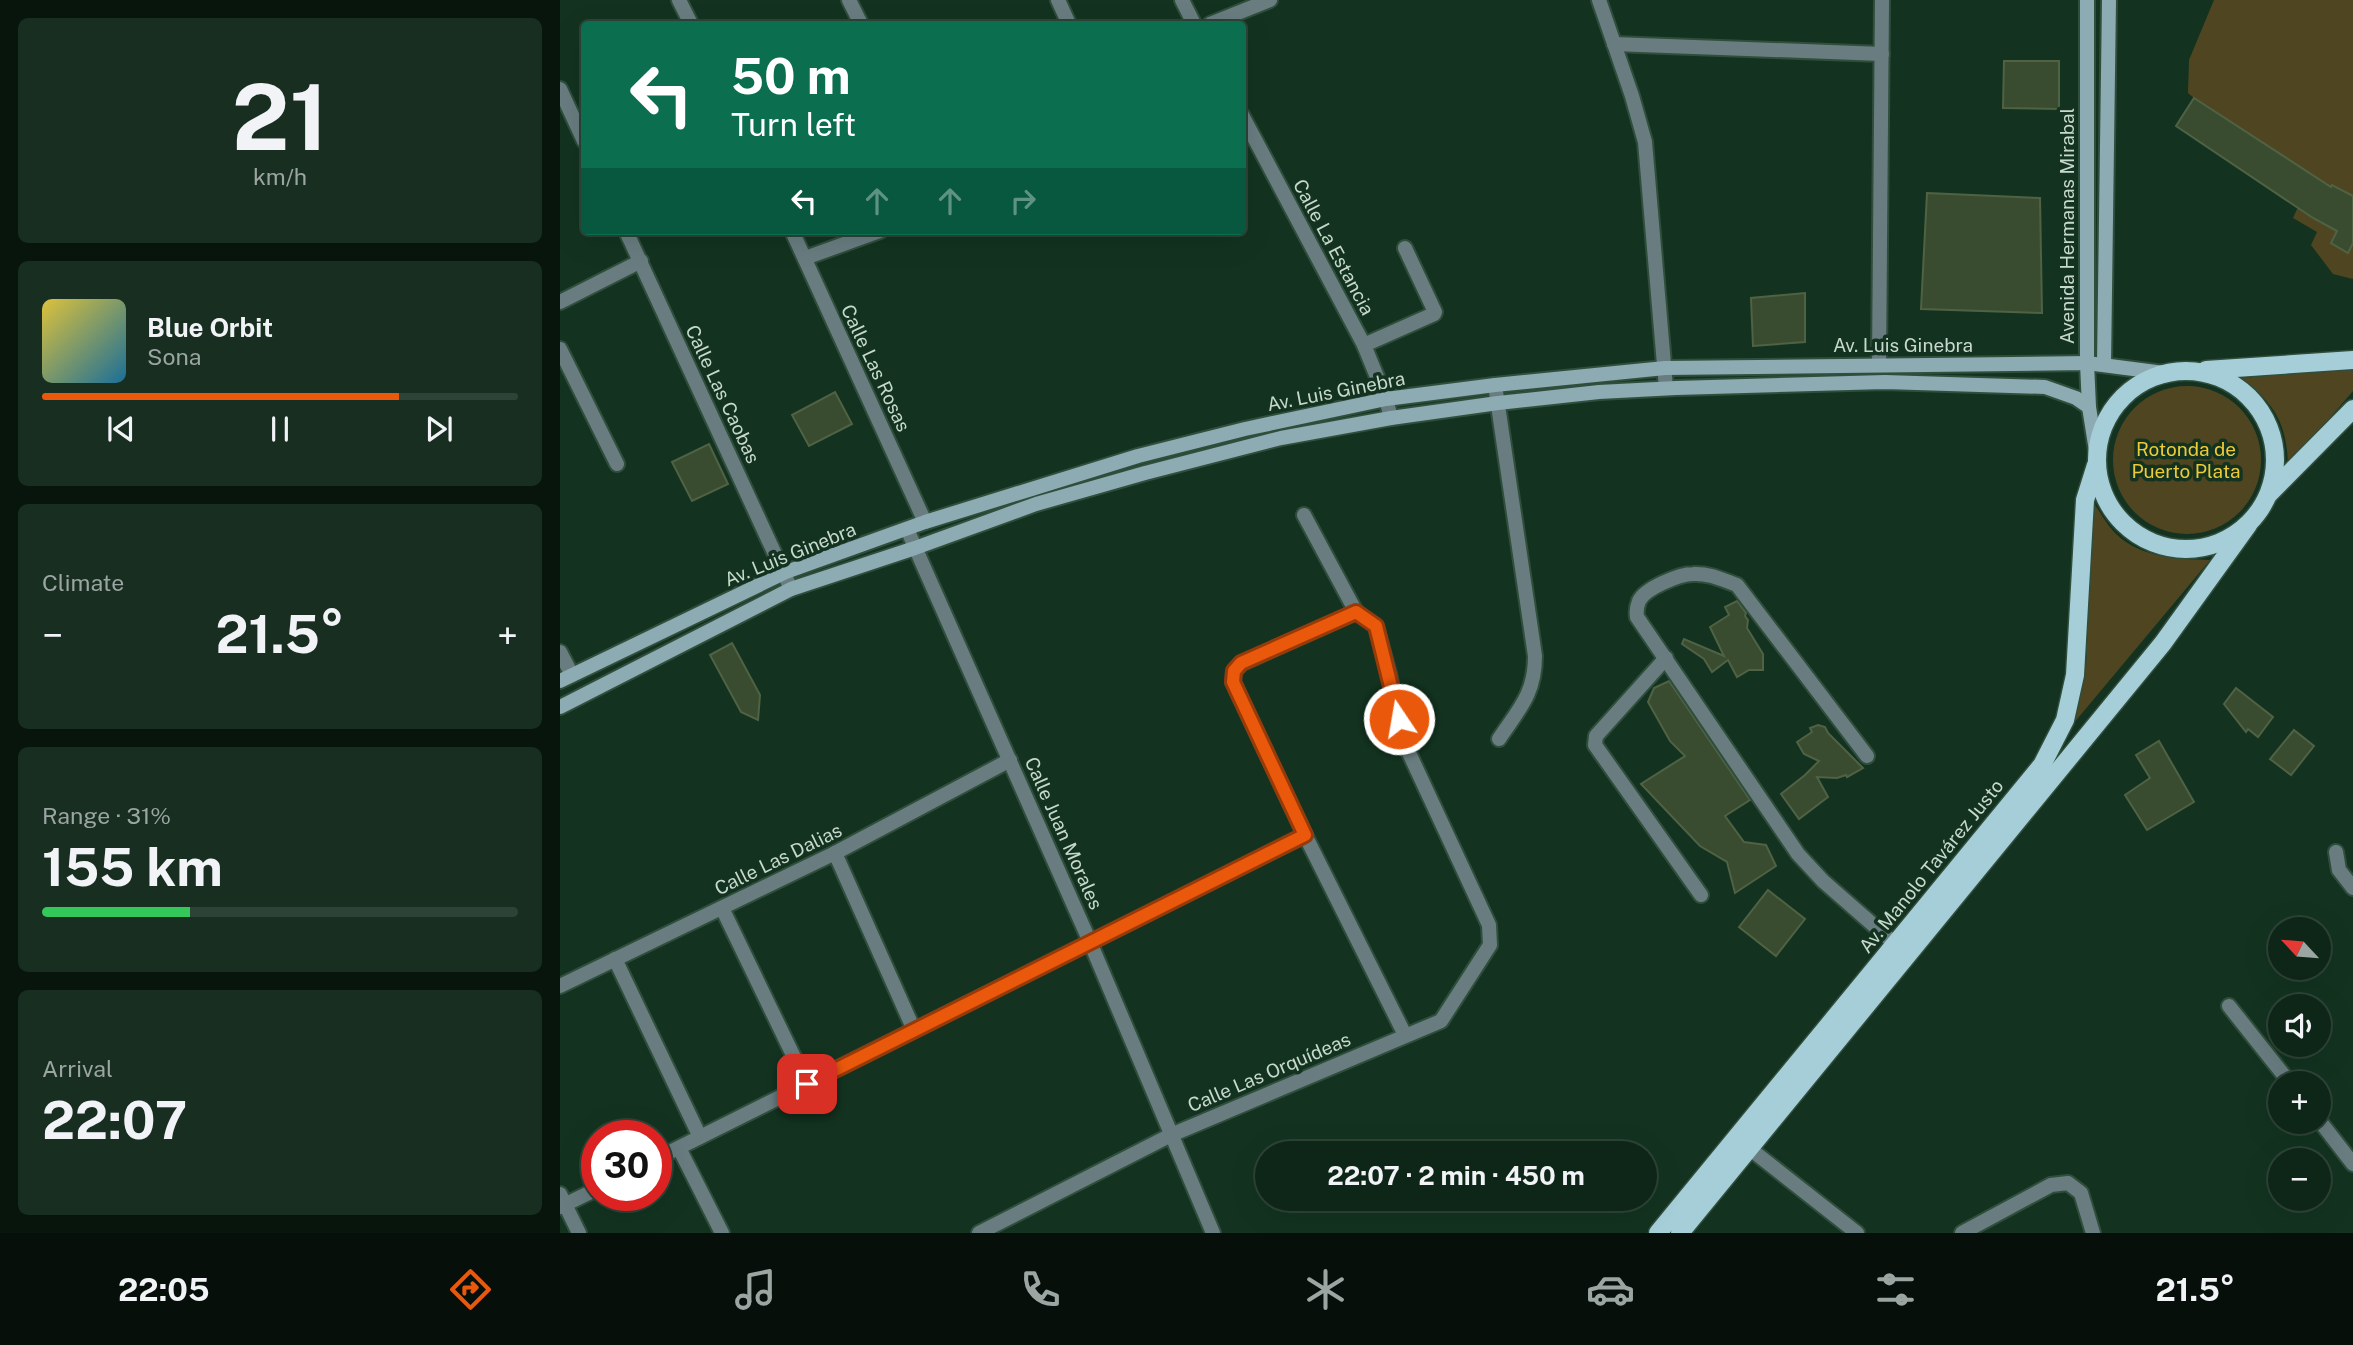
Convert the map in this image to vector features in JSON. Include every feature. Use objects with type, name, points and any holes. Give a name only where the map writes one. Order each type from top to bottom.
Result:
[{"type":"main road","points":[[2353,360],[2164,373],[2138,384],[2118,401],[2103,425],[2096,458],[2102,494],[2117,519],[2139,538],[2166,549],[2196,550],[2224,542],[2248,525],[2269,494],[2353,409]]},
{"type":"main road","points":[[2197,371],[2223,379],[2246,393],[2263,415],[2273,440],[2275,467],[2269,494]]},
{"type":"main road","name":"Av. Manolo Tavárez Justo","points":[[1658,1233],[2042,765],[2065,720],[2076,676],[2085,499],[2096,458]]},
{"type":"main road","name":"Av. Manolo Tavárez Justo","points":[[1680,1233],[2163,643],[2248,525]]},
{"type":"street","points":[[679,0],[690,21]]},
{"type":"street","points":[[849,0],[860,21]]},
{"type":"street","points":[[1058,0],[1068,21]]},
{"type":"street","points":[[1182,0],[1192,21]]},
{"type":"street","points":[[1218,21],[1270,0]]},
{"type":"street","points":[[1600,0],[1645,142],[1666,388]]},
{"type":"street","points":[[1879,365],[1882,0]]},
{"type":"street","name":"Avenida Hermanas Mirabal","points":[[2087,0],[2087,363],[2089,407],[2096,458]]},
{"type":"street","name":"Avenida Hermanas Mirabal","points":[[2104,364],[2109,0]]},
{"type":"street","points":[[1614,44],[1882,54]]},
{"type":"street","points":[[560,89],[581,134]]},
{"type":"street","name":"Calle La Estancia","points":[[1246,123],[1364,345],[1391,418]]},
{"type":"street","name":"Calle Las Caobas","points":[[628,235],[786,572],[791,589]]},
{"type":"street","name":"Calle Las Rosas","points":[[794,235],[925,522]]},
{"type":"street","points":[[805,258],[869,235]]},
{"type":"street","points":[[1364,345],[1435,312],[1405,248]]},
{"type":"street","points":[[560,302],[640,261]]},
{"type":"street","points":[[560,349],[617,464]]},
{"type":"street","name":"Av. Luis Ginebra","points":[[566,678],[786,572],[925,522],[1138,456],[1245,429],[1386,399],[1665,368],[2087,363],[2164,373]]},
{"type":"street","name":"Av. Luis Ginebra","points":[[560,707],[791,589],[1037,504],[1281,438],[1391,418],[1498,403],[1666,388],[1885,382],[2045,387],[2076,398],[2089,407]]},
{"type":"street","points":[[1495,385],[1535,656],[1535,676],[1530,694],[1499,739]]},
{"type":"street","name":"Calle Las Orquídeas","points":[[979,1233],[1171,1135],[1441,1021],[1490,945],[1489,925],[1404,742],[1376,626],[1356,612],[1304,515]]},
{"type":"street","name":"Calle Juan Morales","points":[[907,529],[1090,942],[1213,1233]]},
{"type":"street","points":[[1867,757],[1737,585],[1695,573],[1680,576],[1645,593],[1639,601],[1637,617],[1798,854],[1823,881],[1895,944]]},
{"type":"street","points":[[1356,612],[1241,663],[1234,671],[1233,682],[1305,835],[1405,1035]]},
{"type":"street","points":[[560,652],[566,678]]},
{"type":"street","points":[[1666,658],[1595,736],[1595,745],[1701,895]]},
{"type":"street","name":"Calle Las Dalias","points":[[560,986],[835,853],[1010,760]]},
{"type":"street","points":[[672,1151],[1305,835]]},
{"type":"street","points":[[2336,852],[2339,870],[2353,888]]},
{"type":"street","points":[[835,853],[914,1030]]},
{"type":"street","points":[[722,908],[807,1084]]},
{"type":"street","points":[[614,960],[700,1137]]},
{"type":"street","points":[[2229,1006],[2280,1071]]},
{"type":"street","points":[[2330,1134],[2353,1164]]},
{"type":"street","points":[[679,1148],[722,1233]]},
{"type":"street","points":[[1749,1148],[1857,1233]]},
{"type":"street","points":[[1962,1233],[2051,1185],[2068,1183],[2081,1193],[2093,1233]]},
{"type":"street","points":[[579,1233],[562,1201],[581,1194]]},
{"type":"green space","points":[[2214,0],[2353,0],[2353,279],[2333,274],[2311,245],[2317,232],[2293,218],[2298,207],[2176,126],[2194,98],[2188,93],[2189,60]]},
{"type":"green space","points":[[2353,368],[2353,391],[2288,466],[2285,438],[2277,416],[2263,397],[2242,378]]},
{"type":"green space","name":"Rotonda de Puerto Plata","points":[[2187,386],[2215,392],[2228,398],[2239,408],[2249,419],[2255,432],[2261,460],[2255,488],[2249,501],[2239,512],[2228,522],[2215,528],[2187,534],[2159,528],[2146,522],[2135,512],[2125,501],[2119,488],[2113,460],[2119,432],[2125,419],[2135,408],[2146,398],[2159,392]]},
{"type":"green space","points":[[2093,502],[2116,534],[2137,548],[2160,556],[2210,560],[2073,724],[2086,667]]},
{"type":"building","points":[[2004,61],[2059,61],[2059,109],[2003,108]]},
{"type":"building","points":[[2194,98],[2331,187],[2332,185],[2353,196],[2353,243],[2348,253],[2331,243],[2337,231],[2313,218],[2176,126]]},
{"type":"building","points":[[1927,193],[2040,198],[2042,313],[1921,309]]},
{"type":"building","points":[[1805,293],[1805,342],[1753,346],[1751,298]]},
{"type":"building","points":[[835,392],[852,424],[809,446],[792,415]]},
{"type":"building","points":[[709,444],[728,484],[692,501],[672,462]]},
{"type":"building","points":[[1737,601],[1746,613],[1747,628],[1763,654],[1763,670],[1749,670],[1737,677],[1728,660],[1712,672],[1704,659],[1682,644],[1684,639],[1724,656],[1710,627],[1729,615],[1725,607]]},
{"type":"building","points":[[732,643],[760,695],[758,720],[741,712],[710,655]]},
{"type":"building","points":[[1669,681],[1750,800],[1725,816],[1744,842],[1766,845],[1776,866],[1735,893],[1727,862],[1700,846],[1641,784],[1685,756],[1670,741],[1648,702],[1654,688]]},
{"type":"building","points":[[2236,688],[2273,717],[2258,737],[2248,729],[2246,732],[2224,704]]},
{"type":"building","points":[[1818,725],[1825,727],[1863,768],[1847,777],[1817,777],[1828,797],[1799,819],[1781,794],[1819,761],[1804,754],[1797,742],[1812,732],[1810,728]]},
{"type":"building","points":[[2294,730],[2314,746],[2291,775],[2270,759]]},
{"type":"building","points":[[2159,741],[2194,802],[2147,830],[2125,795],[2150,778],[2136,755]]},
{"type":"building","points":[[1768,890],[1805,919],[1776,956],[1739,927]]},
{"type":"route","points":[[807,1084],[1305,835],[1233,682],[1234,671],[1241,663],[1356,612],[1376,626],[1399,719]]}]
